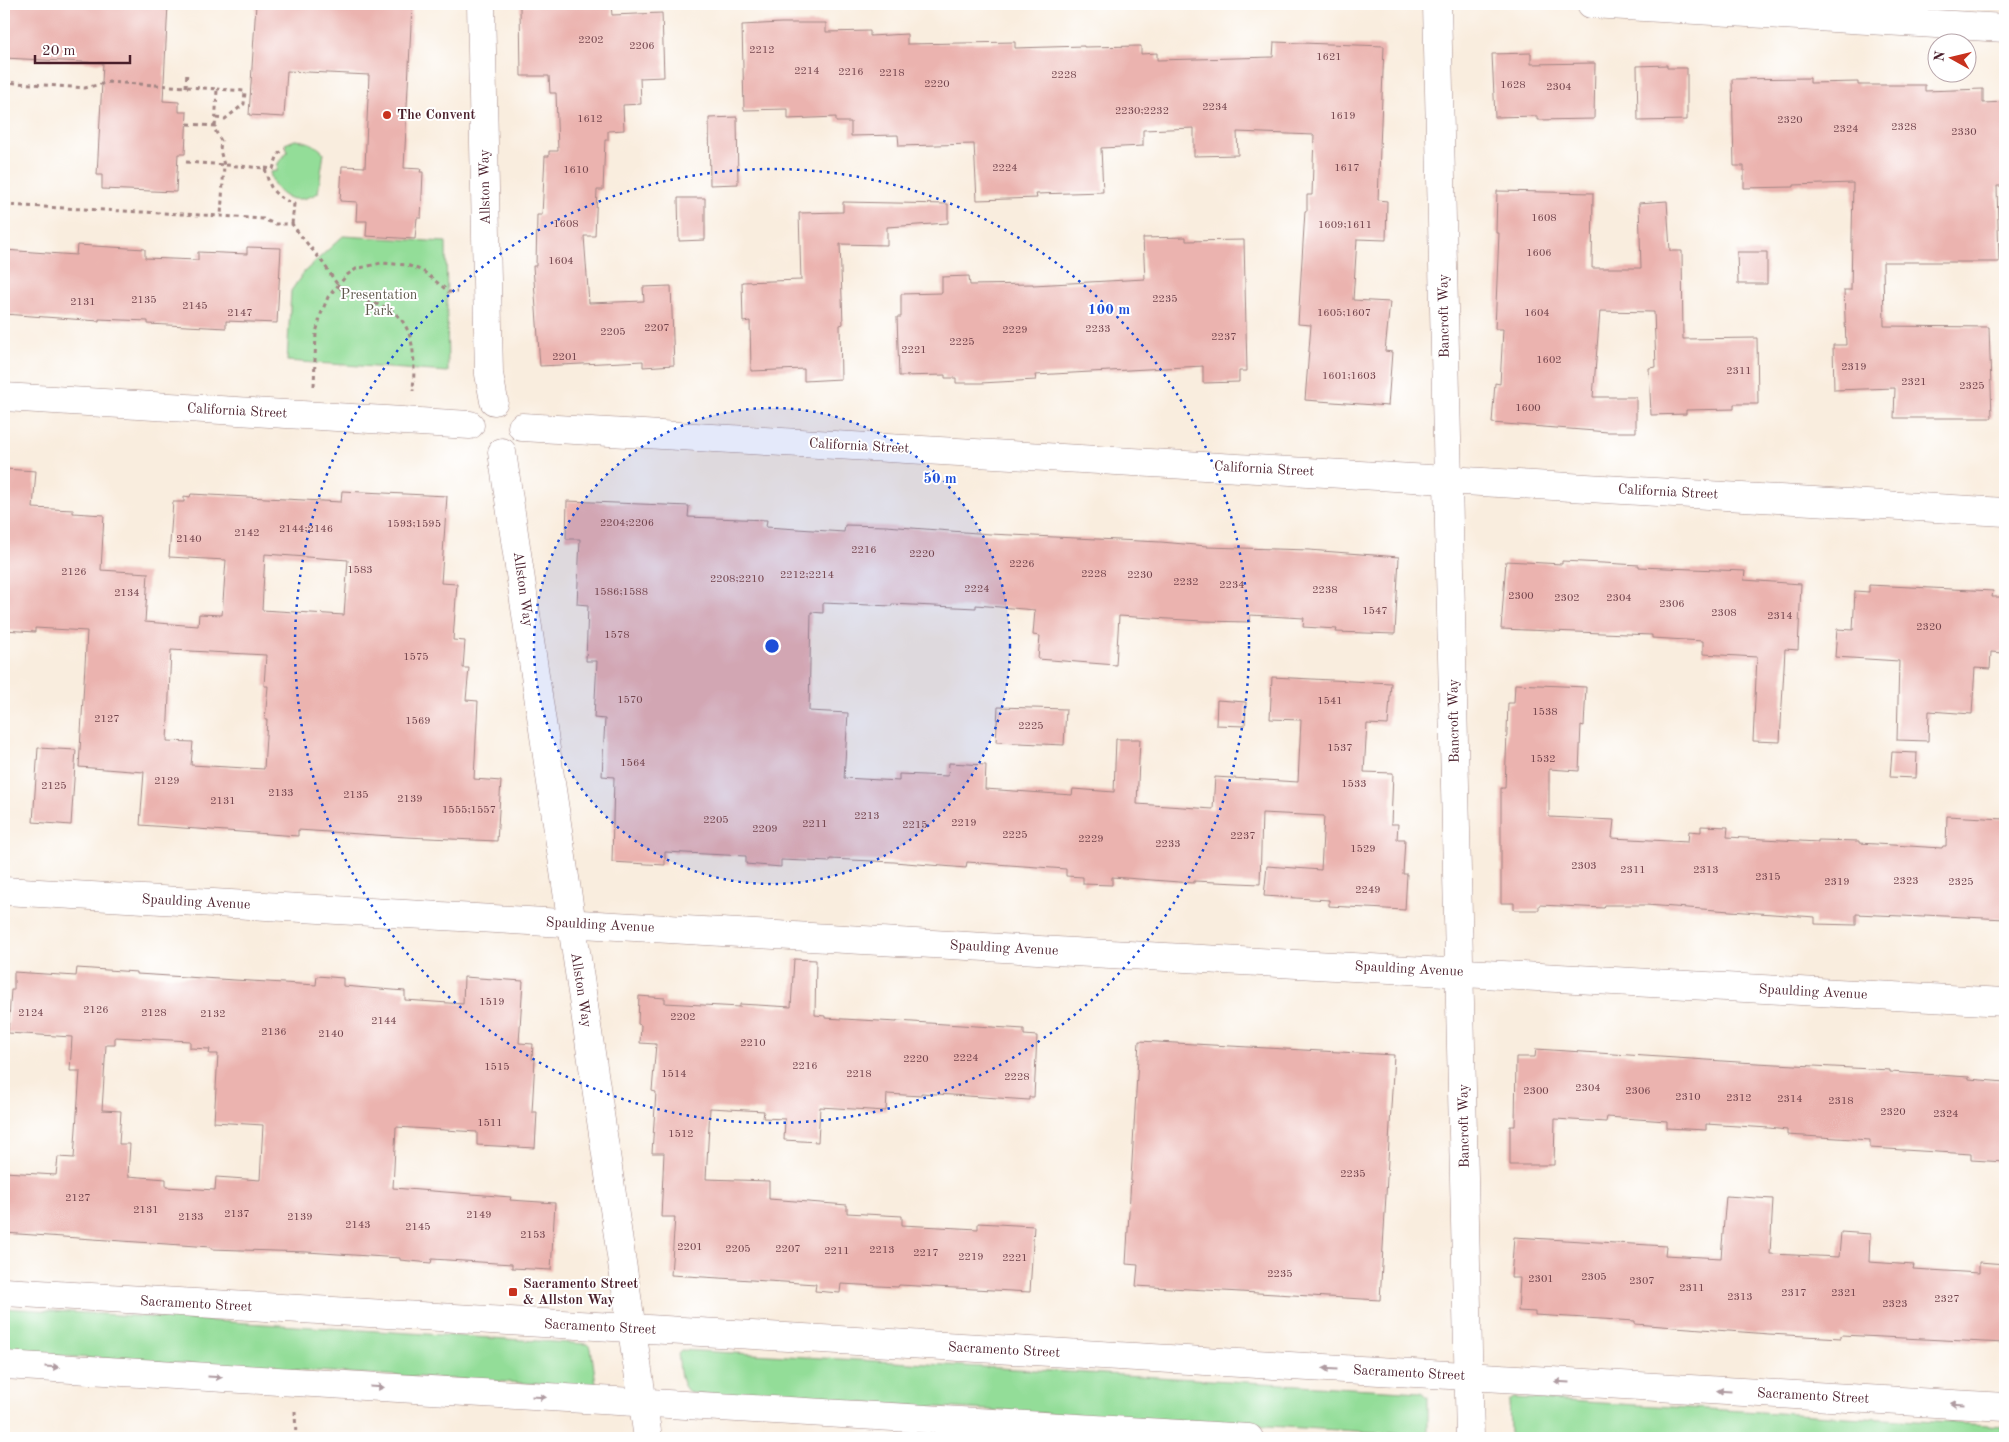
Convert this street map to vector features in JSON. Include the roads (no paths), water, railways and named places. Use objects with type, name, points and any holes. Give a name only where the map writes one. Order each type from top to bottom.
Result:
[{"type":"street","name":"Allston Way","points":[[481,4],[489,374],[494,401]]},
{"type":"street","name":"Bancroft Way","points":[[1437,4],[1470,1438]]},
{"type":"street","points":[[1591,4],[2005,28]]},
{"type":"street","name":"California Street","points":[[4,397],[470,425]]},
{"type":"street","points":[[494,401],[501,401],[514,407],[521,420],[522,428],[516,443],[510,449],[502,452],[494,452],[480,446],[472,433],[470,425],[478,408],[485,403],[494,401]]},
{"type":"street","name":"California Street","points":[[522,428],[2005,512]]},
{"type":"street","name":"Allston Way","points":[[502,452],[648,1438]]},
{"type":"street","name":"Spaulding Avenue","points":[[4,891],[2005,1002]]},
{"type":"street","name":"Sacramento Street","points":[[4,1292],[2005,1407]]},
{"type":"street","points":[[4,1365],[643,1402],[945,1429],[1249,1438]]},
{"type":"place","name":"The Convent","points":[[387,115]]},
{"type":"place","name":"Sacramento Street & Allston Way","points":[[513,1292]]},
{"type":"park label","name":"Presentation Park","points":[[379,304]]}]
